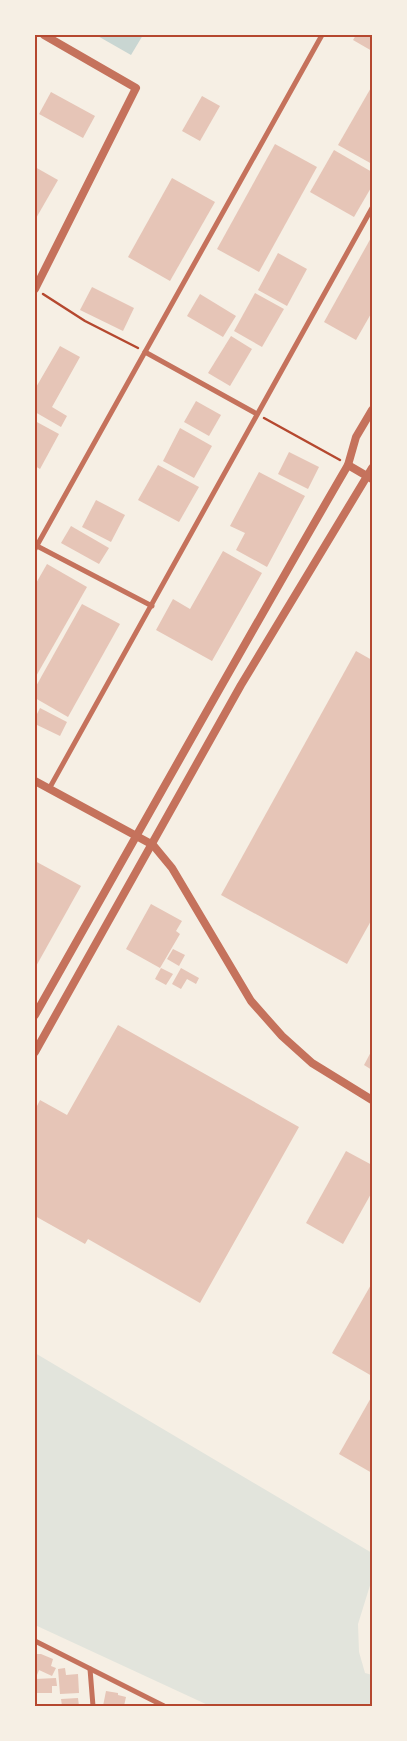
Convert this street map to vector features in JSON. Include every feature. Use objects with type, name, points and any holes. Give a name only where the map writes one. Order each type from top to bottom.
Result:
[{"type":"street","points":[[35,288],[136,88],[44,35]]},
{"type":"street","points":[[152,606],[36,548],[322,35]]},
{"type":"street","points":[[50,789],[372,208]]},
{"type":"street","points":[[145,352],[257,414]]},
{"type":"street","points":[[35,1015],[137,837],[250,632],[348,465],[356,437],[372,410]]},
{"type":"street","points":[[348,465],[370,478]]},
{"type":"street","points":[[35,1052],[153,845],[241,685],[370,478],[372,468]]},
{"type":"street","points":[[35,781],[153,845],[172,868],[251,1001],[282,1036],[312,1063],[343,1084],[372,1100]]},
{"type":"street","points":[[35,1641],[164,1706]]},
{"type":"street","points":[[90,1669],[92,1706]]},
{"type":"path","points":[[43,294],[85,321],[145,352]]},
{"type":"path","points":[[257,414],[348,465]]},
{"type":"shaded area","points":[[96,35],[143,35],[131,55]]},
{"type":"shaded area","points":[[35,1353],[372,1553],[372,1579],[358,1624],[359,1652],[365,1673],[372,1675],[372,1706],[210,1706],[35,1625]]},
{"type":"building","points":[[356,35],[372,36],[372,51],[353,40]]},
{"type":"building","points":[[372,86],[372,164],[338,145]]},
{"type":"building","points":[[51,92],[95,116],[83,138],[39,114]]},
{"type":"building","points":[[202,96],[220,106],[200,141],[182,131]]},
{"type":"building","points":[[275,144],[317,167],[259,272],[217,249]]},
{"type":"building","points":[[334,150],[372,172],[372,186],[354,217],[310,192]]},
{"type":"building","points":[[35,167],[58,180],[35,220]]},
{"type":"building","points":[[172,178],[215,202],[170,281],[128,257]]},
{"type":"building","points":[[372,236],[372,312],[356,340],[324,322]]},
{"type":"building","points":[[278,253],[307,269],[287,306],[258,290]]},
{"type":"building","points":[[92,287],[134,308],[123,331],[80,310]]},
{"type":"building","points":[[255,293],[284,309],[262,347],[234,331]]},
{"type":"building","points":[[200,294],[236,316],[223,337],[187,316]]},
{"type":"building","points":[[231,336],[252,349],[230,386],[208,373]]},
{"type":"building","points":[[60,346],[80,357],[52,407],[67,416],[61,427],[35,412],[35,389]]},
{"type":"building","points":[[196,401],[221,415],[209,436],[184,422]]},
{"type":"building","points":[[35,421],[59,434],[40,469],[35,466]]},
{"type":"building","points":[[180,428],[212,446],[194,478],[163,461]]},
{"type":"building","points":[[289,452],[319,467],[308,489],[278,474]]},
{"type":"building","points":[[158,465],[199,487],[179,522],[138,500]]},
{"type":"building","points":[[259,472],[305,496],[267,567],[236,550],[245,533],[230,526]]},
{"type":"building","points":[[96,500],[125,515],[111,542],[82,527]]},
{"type":"building","points":[[71,526],[109,548],[99,564],[61,543]]},
{"type":"building","points":[[223,551],[262,573],[212,661],[156,630],[173,599],[190,609]]},
{"type":"building","points":[[47,564],[87,587],[35,678],[35,585]]},
{"type":"building","points":[[82,604],[120,624],[68,717],[35,698],[35,688]]},
{"type":"building","points":[[356,651],[372,660],[372,919],[347,964],[221,895]]},
{"type":"building","points":[[40,708],[67,722],[60,736],[35,724],[35,718]]},
{"type":"building","points":[[35,861],[81,886],[35,968]]},
{"type":"building","points":[[151,904],[182,921],[176,931],[180,934],[160,968],[126,949]]},
{"type":"building","points":[[173,949],[185,955],[179,966],[167,959]]},
{"type":"building","points":[[161,968],[173,974],[166,985],[155,979]]},
{"type":"building","points":[[181,968],[199,978],[196,984],[187,979],[181,989],[172,984]]},
{"type":"building","points":[[118,1025],[299,1127],[200,1303],[88,1239],[85,1244],[35,1216],[35,1110],[40,1100],[67,1115]]},
{"type":"building","points":[[372,1050],[372,1070],[364,1065]]},
{"type":"building","points":[[346,1151],[372,1165],[372,1192],[343,1244],[306,1223]]},
{"type":"building","points":[[372,1283],[372,1376],[332,1353]]},
{"type":"building","points":[[372,1396],[372,1473],[339,1454]]},
{"type":"building","points":[[35,1654],[41,1654],[53,1659],[51,1666],[56,1668],[52,1676],[39,1670],[37,1675],[35,1674]]},
{"type":"building","points":[[65,1668],[66,1675],[78,1674],[79,1693],[60,1694],[58,1669]]},
{"type":"building","points":[[56,1678],[57,1686],[52,1686],[52,1693],[35,1693],[35,1679]]},
{"type":"building","points":[[106,1691],[118,1693],[118,1695],[126,1697],[124,1706],[103,1706]]},
{"type":"building","points":[[78,1698],[79,1706],[62,1706],[61,1699]]}]
